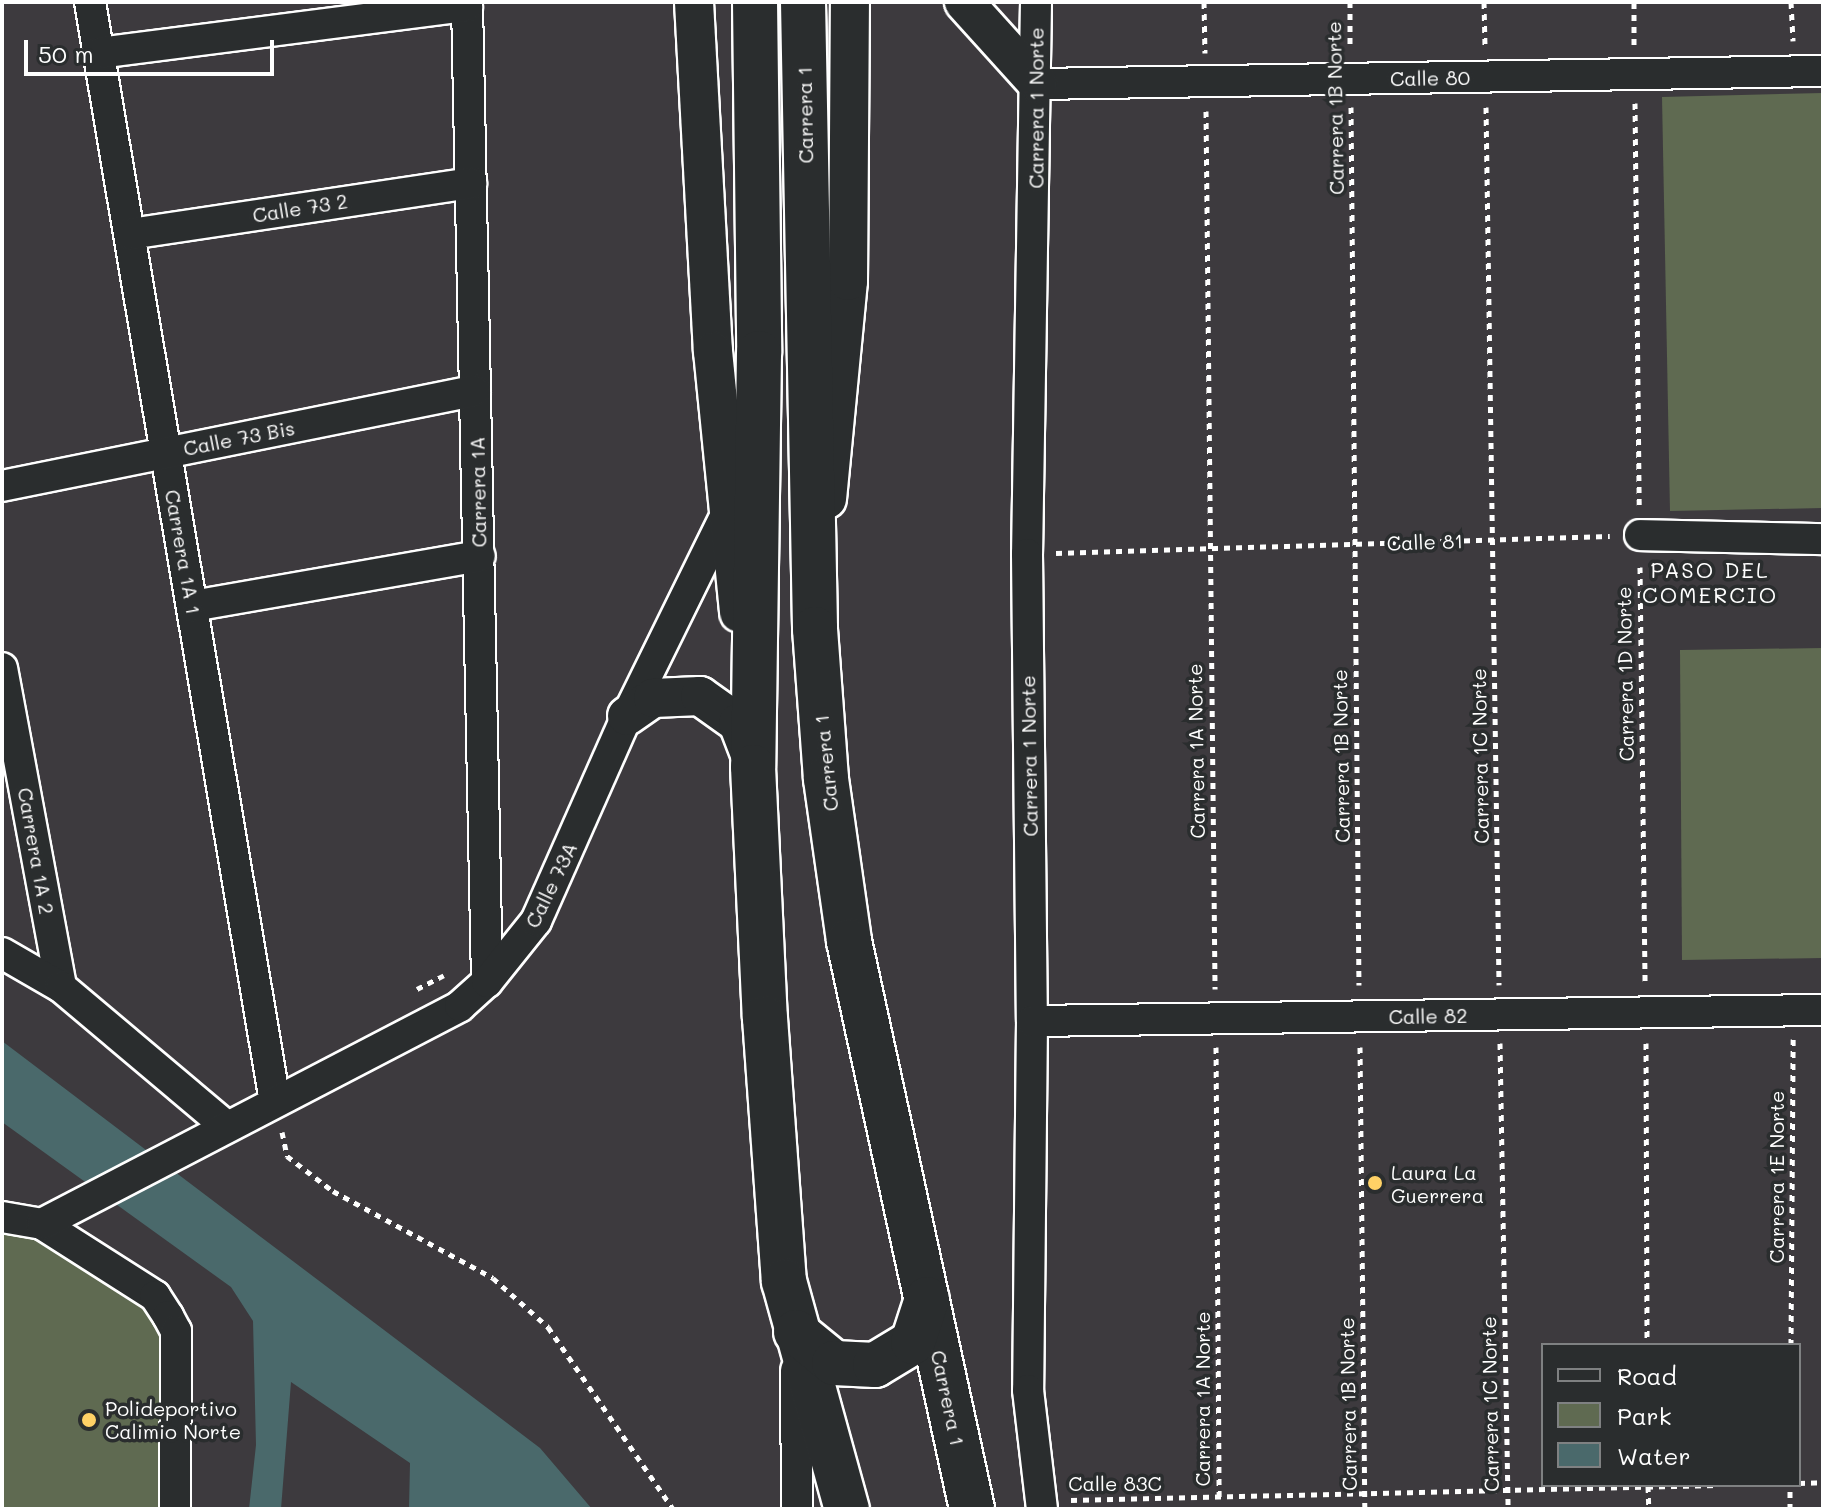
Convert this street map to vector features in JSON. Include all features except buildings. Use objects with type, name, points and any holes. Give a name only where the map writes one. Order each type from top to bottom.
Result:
[{"type":"highway","points":[[755,2],[759,353],[753,767],[782,1250],[796,1332],[847,1509]]},
{"type":"highway","name":"Carrera 1","points":[[803,2],[815,629],[826,779],[849,941],[972,1509]]},
{"type":"highway","points":[[796,1332],[834,1363],[875,1365],[913,1342],[927,1299]]},
{"type":"street","name":"Carrera 1A 1","points":[[90,2],[275,1102]]},
{"type":"street","points":[[694,2],[713,351],[753,767]]},
{"type":"street","points":[[815,629],[848,281],[850,2]]},
{"type":"street","points":[[964,2],[1038,84]]},
{"type":"street","name":"Carrera 1 Norte","points":[[1036,2],[1038,84],[1027,554],[1032,1021],[1028,1390],[1041,1504]]},
{"type":"street","points":[[99,53],[467,4]]},
{"type":"street","name":"Carrera 1A","points":[[467,4],[487,982]]},
{"type":"street","name":"Calle 80","points":[[1038,84],[1823,71]]},
{"type":"street","name":"Calle 73 2","points":[[130,234],[471,183]]},
{"type":"street","name":"Calle 73 Bis","points":[[2,486],[475,391]]},
{"type":"street","name":"Calle 73A","points":[[42,1224],[460,1006],[487,982],[536,921],[627,716],[729,509]]},
{"type":"street","points":[[1640,535],[1823,539]]},
{"type":"street","points":[[193,606],[480,556]]},
{"type":"street","name":"Carrera 1A 2","points":[[2,668],[61,987]]},
{"type":"street","points":[[627,716],[669,694],[715,702],[738,723],[753,767]]},
{"type":"street","points":[[2,953],[61,987],[227,1127]]},
{"type":"street","name":"Calle 82","points":[[1032,1021],[1808,1010]]},
{"type":"street","points":[[2,1217],[42,1224],[155,1296],[168,1316],[176,1331],[175,1509]]},
{"type":"street","points":[[796,1332],[797,1509]]},
{"type":"path","name":"Carrera 1A Norte","points":[[1204,2],[1219,1499]]},
{"type":"path","name":"Carrera 1B Norte","points":[[1350,2],[1365,1509]]},
{"type":"path","name":"Carrera 1C Norte","points":[[1484,2],[1508,1509]]},
{"type":"path","name":"Carrera 1D Norte","points":[[1634,2],[1647,1343]]},
{"type":"path","name":"Calle 81","points":[[1027,554],[1640,535]]},
{"type":"path","points":[[409,993],[486,944]]},
{"type":"path","name":"Carrera 1E Norte","points":[[1791,1343],[1808,1010]]},
{"type":"path","points":[[275,1102],[287,1156],[333,1191],[493,1278],[548,1327],[673,1509]]},
{"type":"path","points":[[1801,1483],[1823,1482]]},
{"type":"path","name":"Calle 83C","points":[[1041,1504],[1601,1487]]},
{"type":"path","points":[[1648,1487],[1649,1509]]},
{"type":"path","points":[[1790,1487],[1790,1509]]},
{"type":"green space","points":[[1823,93],[1823,508],[1670,511],[1662,97]]},
{"type":"green space","points":[[1823,648],[1823,958],[1682,960],[1680,650]]},
{"type":"green space","name":"Polideportivo Calimio Norte","points":[[2,1217],[168,1316],[175,1509],[2,1509]]},
{"type":"water","points":[[2,1041],[540,1448],[592,1509],[409,1509],[410,1463],[291,1382],[281,1509],[249,1509],[256,1445],[253,1321],[231,1287],[2,1122]]},
{"type":"place","name":"Laura La Guerrera","points":[[1375,1183]]},
{"type":"place","name":"Polideportivo Calimio Norte","points":[[89,1420]]},
{"type":"district","name":"PASO DEL COMERCIO","points":[[1710,582]]}]
